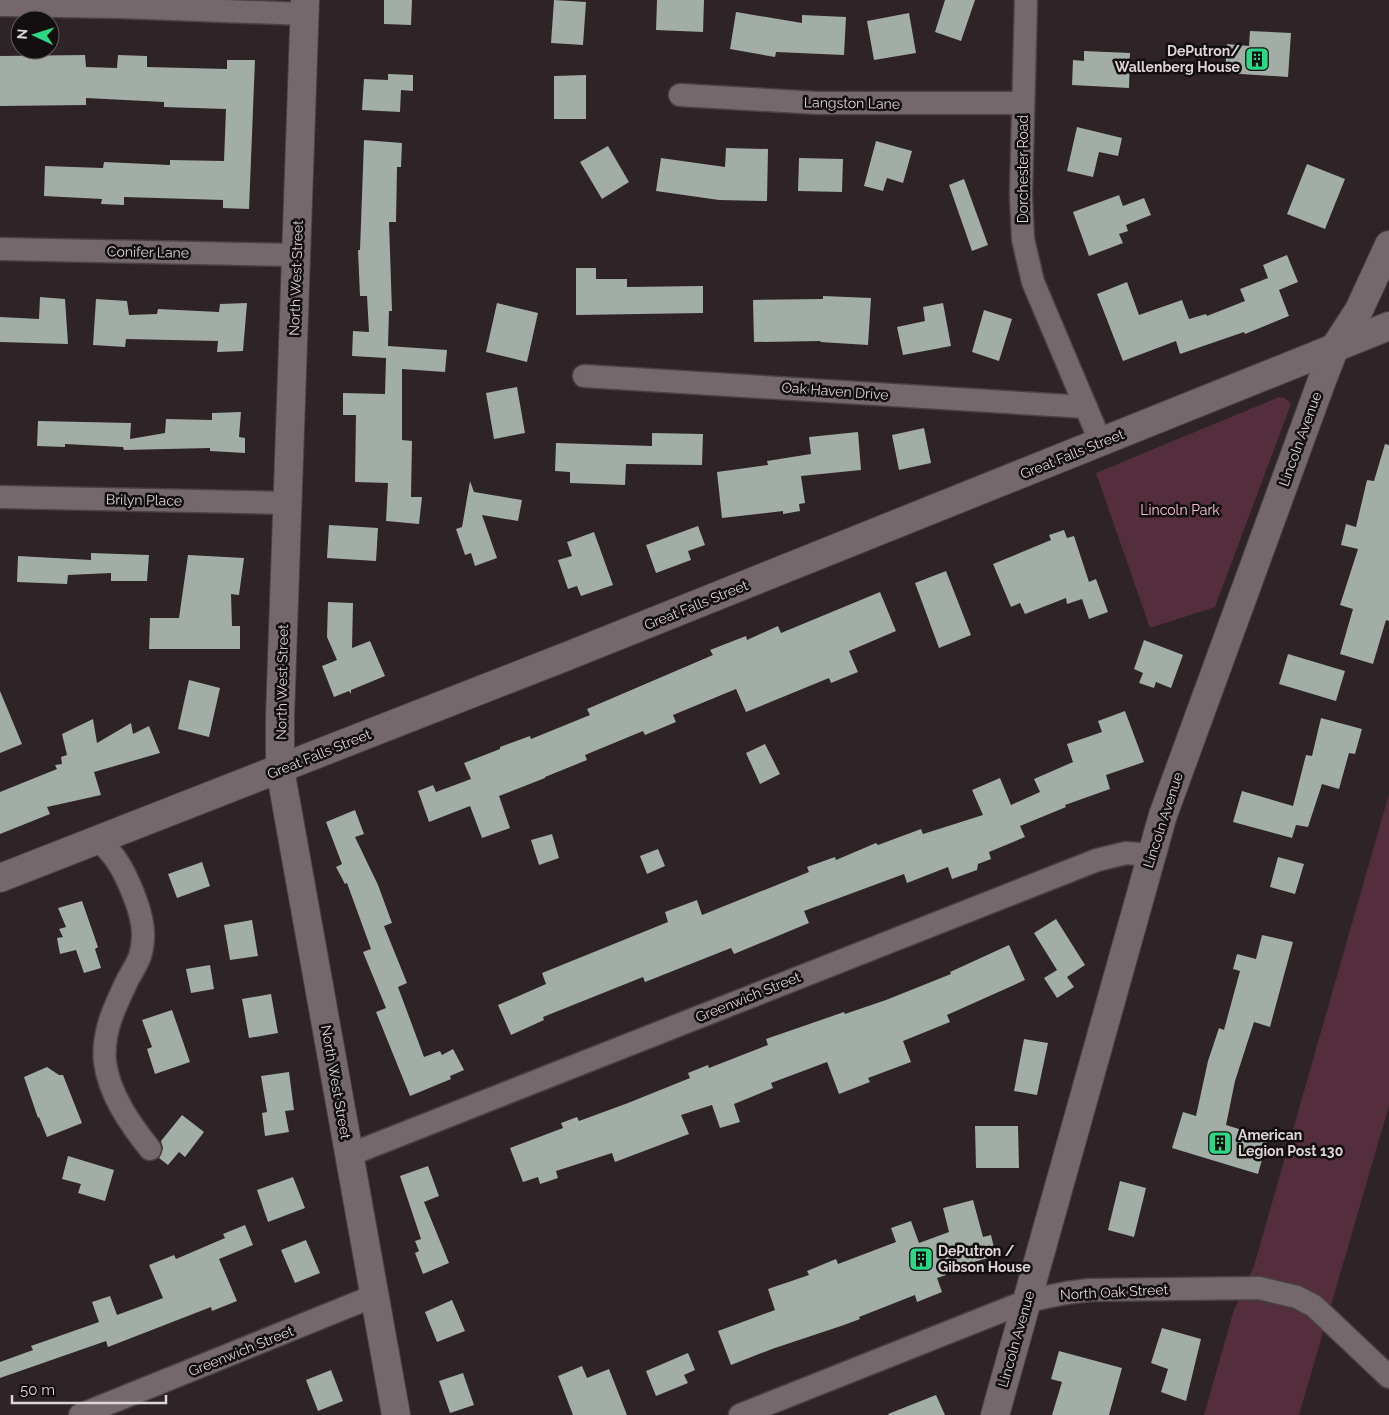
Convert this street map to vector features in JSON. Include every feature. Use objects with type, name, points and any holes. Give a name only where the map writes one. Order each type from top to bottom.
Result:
[{"type":"main road","name":"North West Street","points":[[305,7],[280,706],[280,769],[396,1415]]},
{"type":"main road","name":"Lincoln Avenue","points":[[995,1415],[1152,855],[1186,751],[1335,347],[1358,310],[1389,245]]},
{"type":"main road","name":"Great Falls Street","points":[[0,878],[280,769],[1101,443],[1389,326]]},
{"type":"street","name":"Dorchester Road","points":[[1026,0],[1021,195],[1024,239],[1033,282],[1101,443]]},
{"type":"street","points":[[0,5],[305,7]]},
{"type":"street","name":"Langston Lane","points":[[680,95],[818,103],[1023,103]]},
{"type":"street","name":"Conifer Lane","points":[[0,249],[296,255]]},
{"type":"street","name":"Oak Haven Drive","points":[[584,376],[1086,407]]},
{"type":"street","name":"Brilyn Place","points":[[0,497],[287,503]]},
{"type":"street","points":[[98,840],[110,850],[122,866],[142,920],[143,940],[140,956],[109,1020],[105,1061],[110,1085],[135,1131],[150,1148]]},
{"type":"street","name":"Greenwich Street","points":[[349,1156],[1063,872],[1112,856],[1138,852],[1152,855]]},
{"type":"street","name":"North Oak Street","points":[[740,1415],[1027,1301],[1066,1293],[1142,1288],[1259,1288],[1286,1293],[1314,1306],[1389,1377]]},
{"type":"street","name":"Greenwich Street","points":[[80,1415],[374,1296]]},
{"type":"green space","name":"Lincoln Park","points":[[1279,397],[1285,398],[1291,404],[1215,607],[1150,628],[1096,473]]},
{"type":"green space","points":[[1389,794],[1389,1106],[1299,1415],[1204,1415],[1233,1313],[1254,1266]]},
{"type":"building","points":[[384,0],[412,0],[411,25],[384,24]]},
{"type":"building","points":[[554,0],[586,2],[583,45],[551,43]]},
{"type":"building","points":[[657,0],[704,0],[703,32],[656,30]]},
{"type":"building","points":[[945,0],[975,0],[961,41],[935,32]]},
{"type":"building","points":[[736,12],[802,23],[802,15],[846,17],[844,55],[776,52],[775,57],[730,49]]},
{"type":"building","points":[[909,13],[916,53],[874,60],[867,21]]},
{"type":"building","name":"DePutron/ Wallenberg House","points":[[1250,31],[1291,33],[1288,77],[1225,73],[1227,44],[1249,46]]},
{"type":"building","points":[[1084,51],[1130,53],[1129,88],[1072,85],[1073,60],[1084,61]]},
{"type":"building","points":[[60,55],[85,55],[86,67],[117,68],[118,55],[147,56],[147,67],[227,69],[227,60],[255,60],[249,209],[223,208],[223,200],[124,197],[124,205],[101,204],[102,199],[44,196],[45,166],[103,168],[104,162],[170,165],[170,160],[224,161],[226,109],[164,107],[164,102],[86,98],[86,105],[0,106],[0,56],[10,56],[10,60],[60,60]]},
{"type":"building","points":[[388,74],[413,75],[413,91],[401,90],[400,112],[362,110],[364,79],[388,80]]},
{"type":"building","points":[[586,75],[586,119],[554,119],[554,76]]},
{"type":"building","points":[[1077,127],[1122,138],[1118,156],[1099,152],[1093,177],[1067,171]]},
{"type":"building","points":[[364,140],[402,143],[401,167],[397,167],[396,222],[389,222],[392,311],[389,311],[388,346],[447,350],[445,372],[402,369],[402,440],[412,441],[411,497],[422,497],[419,524],[386,521],[388,483],[355,482],[356,415],[343,415],[343,393],[385,394],[386,358],[352,356],[353,331],[369,332],[367,296],[360,296],[358,250],[360,250]]},
{"type":"building","points":[[876,141],[912,151],[903,183],[887,178],[883,191],[864,186]]},
{"type":"building","points":[[608,146],[629,182],[602,199],[580,162]]},
{"type":"building","points":[[726,148],[768,149],[767,201],[719,200],[656,191],[661,158],[725,167]]},
{"type":"building","points":[[799,158],[843,159],[842,192],[798,191]]},
{"type":"building","points":[[1307,164],[1345,179],[1325,229],[1287,214]]},
{"type":"building","points":[[964,179],[988,245],[972,251],[949,185]]},
{"type":"building","points":[[1119,195],[1123,206],[1144,198],[1151,215],[1126,225],[1128,231],[1119,234],[1123,243],[1089,256],[1073,212]]},
{"type":"building","points":[[1287,255],[1298,282],[1279,290],[1289,316],[1245,334],[1244,332],[1180,354],[1176,341],[1123,361],[1097,294],[1127,282],[1139,315],[1182,300],[1189,319],[1206,314],[1207,316],[1245,301],[1240,289],[1268,278],[1263,265]]},
{"type":"building","points":[[576,268],[596,268],[596,279],[627,279],[627,287],[703,286],[703,313],[576,315]]},
{"type":"building","points":[[823,296],[871,298],[868,345],[821,341],[754,342],[753,300],[823,299]]},
{"type":"building","points":[[40,297],[65,299],[68,344],[0,342],[0,317],[39,319]]},
{"type":"building","points":[[96,299],[127,301],[129,315],[157,314],[158,309],[219,312],[220,304],[247,303],[243,351],[217,352],[218,341],[126,339],[125,347],[93,345]]},
{"type":"building","points":[[497,303],[538,313],[527,362],[486,352]]},
{"type":"building","points":[[943,303],[951,346],[903,355],[897,327],[925,321],[923,307]]},
{"type":"building","points":[[984,310],[1012,319],[999,361],[972,352]]},
{"type":"building","points":[[517,387],[525,433],[494,439],[486,393]]},
{"type":"building","points":[[241,412],[239,437],[245,438],[245,453],[210,451],[210,448],[124,450],[123,447],[65,444],[65,447],[37,446],[38,421],[131,423],[130,439],[165,433],[166,419],[212,420],[212,413]]},
{"type":"building","points":[[924,428],[931,463],[899,470],[892,435]]},
{"type":"building","points":[[858,432],[861,470],[801,476],[805,503],[799,504],[800,511],[783,514],[783,511],[722,518],[717,472],[768,465],[767,461],[811,454],[809,437]]},
{"type":"building","points":[[652,433],[703,434],[702,465],[626,464],[625,485],[570,483],[570,472],[555,471],[556,443],[652,446]]},
{"type":"building","points":[[1385,444],[1389,445],[1389,621],[1386,620],[1373,664],[1340,654],[1353,609],[1340,605],[1358,549],[1341,545],[1346,524],[1356,527],[1367,480],[1374,481]]},
{"type":"building","points":[[470,481],[474,492],[522,500],[518,521],[482,515],[497,558],[475,566],[471,553],[465,555],[456,529],[462,527]]},
{"type":"building","points":[[329,525],[378,528],[376,561],[327,558]]},
{"type":"building","points":[[698,526],[705,545],[688,551],[691,560],[656,573],[646,545]]},
{"type":"building","points":[[1064,530],[1067,538],[1074,536],[1089,582],[1096,579],[1108,612],[1089,619],[1082,599],[1067,604],[1066,598],[1025,614],[1020,603],[1011,607],[993,564],[1051,540],[1049,535]]},
{"type":"building","points":[[594,532],[613,585],[581,596],[577,586],[568,589],[558,560],[572,556],[567,542]]},
{"type":"building","points":[[91,553],[149,555],[147,581],[111,581],[111,573],[68,575],[67,584],[17,582],[18,556],[91,560]]},
{"type":"building","points":[[188,555],[244,558],[239,595],[231,594],[232,626],[240,626],[240,649],[149,649],[150,618],[179,618]]},
{"type":"building","points":[[946,571],[971,635],[939,648],[915,583]]},
{"type":"building","points":[[880,592],[896,631],[849,651],[858,672],[831,683],[829,678],[746,712],[736,689],[673,715],[676,722],[645,735],[643,731],[585,755],[587,760],[499,796],[510,828],[482,838],[470,806],[429,822],[418,791],[433,785],[436,792],[471,779],[464,763],[500,749],[500,747],[530,736],[531,739],[590,715],[587,709],[713,655],[710,650],[746,636],[747,640],[778,626],[781,633]]},
{"type":"building","points":[[328,602],[353,603],[352,648],[370,641],[385,676],[351,690],[351,694],[349,691],[334,697],[322,666],[337,660],[327,637]]},
{"type":"building","points":[[1144,640],[1183,655],[1171,688],[1156,682],[1154,688],[1139,683],[1143,673],[1134,669]]},
{"type":"building","points":[[1288,654],[1345,671],[1336,701],[1279,684]]},
{"type":"building","points":[[189,680],[220,688],[209,737],[178,729]]},
{"type":"building","points":[[0,691],[22,744],[0,753]]},
{"type":"building","points":[[1125,711],[1144,762],[1106,775],[1110,789],[1065,805],[1066,807],[1020,826],[1025,837],[989,852],[991,859],[978,864],[977,870],[952,879],[948,867],[907,883],[904,874],[804,911],[809,923],[734,954],[731,948],[645,982],[643,977],[543,1017],[544,1020],[511,1035],[498,1005],[546,984],[542,973],[668,922],[665,912],[697,900],[702,915],[809,872],[807,867],[835,857],[836,860],[876,843],[878,845],[921,829],[923,834],[983,815],[972,790],[1000,778],[1011,805],[1040,792],[1034,779],[1073,762],[1067,744],[1102,732],[1098,721]]},
{"type":"building","points":[[1321,718],[1362,729],[1355,754],[1349,753],[1339,789],[1322,784],[1308,827],[1296,825],[1292,838],[1233,822],[1242,791],[1293,806],[1306,755],[1312,756]]},
{"type":"building","points":[[93,719],[97,743],[131,723],[133,734],[149,726],[160,753],[94,772],[101,795],[47,807],[50,814],[0,834],[0,792],[57,769],[55,765],[62,764],[61,757],[67,755],[62,734]]},
{"type":"building","points":[[765,744],[780,774],[760,784],[746,753]]},
{"type":"building","points":[[355,810],[364,834],[355,837],[378,885],[392,923],[384,926],[407,983],[398,987],[424,1057],[440,1051],[442,1055],[453,1049],[464,1070],[450,1076],[451,1079],[410,1096],[376,1012],[386,1008],[363,952],[371,949],[347,883],[345,884],[336,867],[342,864],[326,822]]},
{"type":"building","points":[[552,834],[559,858],[539,865],[531,840]]},
{"type":"building","points":[[658,849],[665,866],[647,874],[640,856]]},
{"type":"building","points":[[1278,857],[1304,864],[1295,894],[1270,887]]},
{"type":"building","points":[[202,862],[210,886],[177,898],[168,874]]},
{"type":"building","points":[[82,901],[98,947],[95,949],[101,968],[84,973],[76,950],[60,954],[57,938],[63,937],[59,929],[66,927],[58,908]]},
{"type":"building","points":[[1056,919],[1085,965],[1067,977],[1074,987],[1057,998],[1044,978],[1057,970],[1034,933]]},
{"type":"building","points":[[252,920],[258,956],[230,960],[224,925]]},
{"type":"building","points":[[1262,935],[1293,942],[1270,1027],[1254,1022],[1235,1081],[1226,1125],[1268,1138],[1258,1174],[1172,1148],[1183,1112],[1196,1116],[1208,1061],[1219,1028],[1224,1030],[1240,971],[1233,969],[1237,954],[1256,959]]},
{"type":"building","points":[[1009,945],[1025,980],[947,1015],[950,1022],[903,1041],[911,1062],[868,1078],[870,1082],[839,1094],[827,1062],[771,1083],[773,1088],[734,1104],[740,1122],[720,1128],[712,1105],[681,1115],[689,1134],[615,1162],[612,1153],[556,1171],[558,1178],[540,1184],[538,1177],[523,1182],[510,1148],[563,1128],[561,1123],[577,1117],[579,1121],[628,1103],[690,1078],[688,1073],[708,1065],[709,1068],[768,1045],[766,1039],[844,1012],[845,1014],[886,1000],[951,974],[950,972]]},
{"type":"building","points":[[210,965],[214,989],[191,993],[186,969]]},
{"type":"building","points":[[271,994],[278,1033],[249,1038],[242,999]]},
{"type":"building","points":[[172,1010],[190,1062],[155,1074],[147,1049],[152,1047],[142,1020]]},
{"type":"building","points":[[1024,1039],[1048,1043],[1037,1095],[1014,1091]]},
{"type":"building","points":[[47,1067],[59,1075],[63,1075],[82,1123],[47,1137],[38,1118],[24,1077]]},
{"type":"building","points":[[289,1072],[294,1110],[285,1111],[289,1132],[265,1136],[262,1113],[267,1112],[261,1076]]},
{"type":"building","points":[[182,1115],[204,1132],[185,1157],[179,1152],[168,1165],[159,1158],[163,1148],[161,1141]]},
{"type":"building","points":[[975,1126],[1018,1126],[1019,1168],[976,1168]]},
{"type":"building","points":[[68,1156],[114,1170],[105,1201],[78,1193],[81,1184],[62,1179]]},
{"type":"building","points":[[428,1166],[439,1196],[424,1202],[449,1263],[423,1274],[415,1253],[419,1251],[415,1241],[421,1239],[400,1176]]},
{"type":"building","points":[[293,1177],[305,1208],[268,1222],[257,1190]]},
{"type":"building","points":[[1120,1181],[1146,1188],[1134,1237],[1108,1230]]},
{"type":"building","points":[[973,1200],[983,1237],[991,1235],[996,1256],[944,1270],[946,1275],[937,1278],[942,1292],[917,1302],[915,1295],[859,1317],[860,1319],[731,1365],[718,1331],[775,1310],[768,1289],[809,1275],[807,1271],[836,1259],[838,1264],[896,1242],[891,1228],[911,1221],[919,1243],[949,1232],[943,1208]]},
{"type":"building","points":[[245,1225],[253,1245],[219,1259],[237,1301],[212,1311],[211,1307],[108,1347],[106,1341],[0,1378],[0,1362],[33,1350],[31,1346],[99,1322],[92,1302],[110,1296],[117,1315],[163,1298],[149,1265],[174,1255],[176,1259],[225,1238],[223,1234]]},
{"type":"building","points":[[306,1240],[320,1273],[295,1283],[281,1250]]},
{"type":"building","points":[[452,1300],[465,1331],[437,1342],[425,1312]]},
{"type":"building","points":[[1162,1328],[1201,1339],[1186,1401],[1161,1392],[1168,1369],[1151,1363]]},
{"type":"building","points":[[1059,1351],[1122,1368],[1109,1415],[1052,1415],[1062,1382],[1051,1379]]},
{"type":"building","points":[[688,1353],[695,1370],[684,1375],[688,1383],[656,1396],[646,1371]]},
{"type":"building","points":[[582,1366],[587,1378],[609,1369],[627,1415],[573,1415],[558,1376]]},
{"type":"building","points":[[331,1370],[343,1401],[318,1411],[306,1380]]},
{"type":"building","points":[[463,1373],[474,1405],[450,1413],[439,1381]]},
{"type":"building","points":[[936,1395],[945,1415],[888,1414]]},
{"type":"place","name":"DePutron/ Wallenberg House","points":[[1257,59]]},
{"type":"place","name":"American Legion Post 130","points":[[1220,1143]]},
{"type":"place","name":"DePutron / Gibson House","points":[[921,1259]]}]
